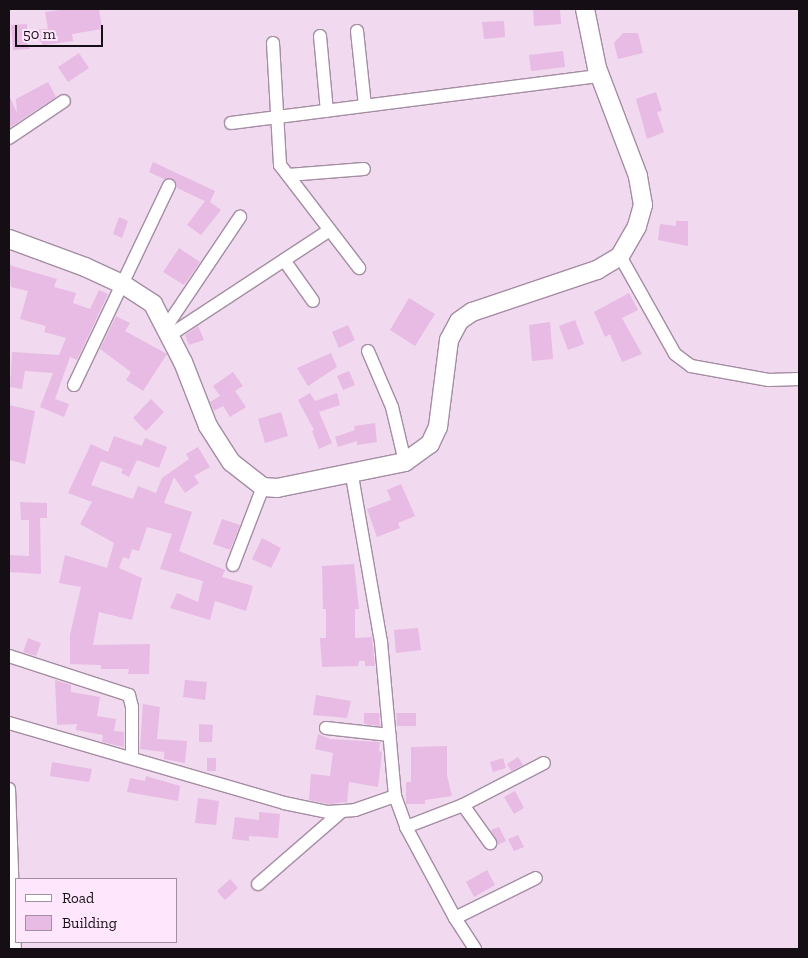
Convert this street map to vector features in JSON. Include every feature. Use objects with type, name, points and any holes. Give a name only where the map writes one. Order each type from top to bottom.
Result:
[{"type":"street","points":[[9,239],[85,267],[124,285],[153,304],[168,331],[208,426],[231,462],[263,487],[276,488],[352,475],[405,462],[430,444],[438,427],[449,340],[459,321],[472,312],[597,270],[620,256],[637,226],[643,205],[638,176],[600,76],[584,9]]},
{"type":"street","points":[[356,31],[365,106]]},
{"type":"street","points":[[320,36],[327,111]]},
{"type":"street","points":[[273,43],[280,165],[359,268]]},
{"type":"street","points":[[231,123],[600,76]]},
{"type":"street","points":[[9,138],[64,101]]},
{"type":"street","points":[[288,175],[364,169]]},
{"type":"street","points":[[74,385],[124,285],[169,186]]},
{"type":"street","points":[[168,331],[240,217]]},
{"type":"street","points":[[168,331],[330,230]]},
{"type":"street","points":[[620,256],[675,354],[691,366],[769,380],[799,380]]},
{"type":"street","points":[[284,260],[313,301]]},
{"type":"street","points":[[368,351],[392,407],[405,462]]},
{"type":"street","points":[[352,475],[381,642],[395,796],[406,827],[455,918],[475,949]]},
{"type":"street","points":[[234,565],[263,487]]},
{"type":"street","points":[[9,656],[129,695],[132,707],[132,757]]},
{"type":"street","points":[[9,724],[132,757],[284,803],[341,812]]},
{"type":"street","points":[[326,728],[390,736]]},
{"type":"street","points":[[406,827],[463,805],[544,763]]},
{"type":"street","points":[[9,789],[13,941]]},
{"type":"street","points":[[258,884],[341,812],[395,796]]},
{"type":"street","points":[[463,805],[490,843]]},
{"type":"street","points":[[455,918],[536,878]]},
{"type":"building","points":[[68,9],[99,9],[102,29],[72,34],[73,41],[43,45],[33,30],[48,29],[45,12]]},
{"type":"building","points":[[533,9],[560,9],[561,24],[534,26]]},
{"type":"building","points":[[504,21],[505,37],[484,39],[482,22]]},
{"type":"building","points":[[27,24],[27,33],[23,36],[30,49],[13,50],[11,25]]},
{"type":"building","points":[[623,33],[638,33],[643,53],[618,59],[614,43]]},
{"type":"building","points":[[563,51],[565,67],[531,71],[529,55]]},
{"type":"building","points":[[79,53],[89,68],[68,82],[58,67]]},
{"type":"building","points":[[48,82],[56,97],[9,128],[9,95],[17,113],[16,99]]},
{"type":"building","points":[[656,92],[662,111],[657,112],[664,132],[647,139],[636,99]]},
{"type":"building","points":[[153,162],[215,191],[210,202],[221,210],[201,235],[187,225],[205,201],[177,188],[173,179],[164,179],[149,172]]},
{"type":"building","points":[[119,217],[128,221],[122,238],[113,234]]},
{"type":"building","points":[[676,221],[688,221],[688,246],[658,240],[660,224],[676,226]]},
{"type":"building","points":[[179,248],[200,262],[184,285],[163,272]]},
{"type":"building","points":[[9,265],[57,279],[54,287],[76,293],[73,303],[90,309],[99,290],[108,294],[77,360],[70,357],[55,399],[69,404],[64,417],[40,407],[53,373],[25,371],[22,389],[10,387],[12,352],[59,355],[66,338],[44,332],[46,326],[20,319],[28,291],[11,287]]},
{"type":"building","points":[[629,293],[638,310],[622,318],[642,354],[622,362],[610,334],[605,337],[594,312]]},
{"type":"building","points":[[409,298],[435,314],[415,346],[390,330]]},
{"type":"building","points":[[116,316],[130,323],[125,331],[167,354],[143,391],[126,380],[131,372],[100,349]]},
{"type":"building","points":[[575,320],[584,344],[568,350],[559,326]]},
{"type":"building","points":[[550,322],[553,359],[532,361],[529,325]]},
{"type":"building","points":[[348,325],[355,340],[339,348],[332,332]]},
{"type":"building","points":[[198,326],[204,340],[189,345],[185,335]]},
{"type":"building","points":[[331,353],[337,367],[308,386],[297,368]]},
{"type":"building","points":[[349,371],[355,385],[343,390],[337,376]]},
{"type":"building","points":[[233,372],[243,386],[235,391],[246,407],[230,417],[223,406],[214,411],[210,402],[220,396],[213,386]]},
{"type":"building","points":[[310,393],[315,401],[337,393],[340,405],[319,412],[332,443],[319,449],[312,431],[314,430],[298,400]]},
{"type":"building","points":[[151,399],[164,412],[146,431],[133,418]]},
{"type":"building","points":[[9,405],[35,411],[25,464],[9,460]]},
{"type":"building","points":[[281,412],[288,436],[265,443],[258,419]]},
{"type":"building","points":[[375,423],[377,442],[357,445],[357,441],[338,447],[335,437],[355,430],[354,426]]},
{"type":"building","points":[[114,436],[142,446],[145,438],[167,447],[159,468],[137,460],[129,477],[121,473],[123,469],[101,461],[91,485],[133,499],[138,486],[156,493],[162,478],[189,459],[186,454],[198,447],[210,467],[194,476],[199,483],[185,493],[174,477],[164,503],[192,512],[179,551],[225,570],[222,577],[253,586],[246,611],[215,601],[210,620],[170,608],[177,593],[198,602],[203,581],[160,569],[172,534],[147,527],[139,551],[132,549],[129,559],[123,557],[119,568],[142,578],[132,620],[99,612],[93,645],[150,644],[149,674],[128,674],[129,669],[101,669],[101,665],[70,664],[70,635],[81,587],[59,583],[65,555],[107,568],[114,543],[80,524],[92,502],[68,493],[91,444],[108,452]]},
{"type":"building","points":[[401,484],[415,516],[398,523],[400,528],[377,537],[367,509],[391,500],[387,490]]},
{"type":"building","points":[[20,502],[47,503],[47,518],[40,518],[41,574],[9,572],[10,555],[29,556],[29,520],[21,520]]},
{"type":"building","points":[[222,519],[240,525],[230,550],[213,544]]},
{"type":"building","points":[[262,538],[281,548],[271,568],[252,559]]},
{"type":"building","points":[[354,564],[359,609],[355,609],[355,638],[372,637],[375,666],[365,666],[365,661],[359,661],[358,666],[322,667],[320,638],[326,638],[326,609],[323,609],[322,566]]},
{"type":"building","points":[[418,628],[421,650],[396,653],[394,630]]},
{"type":"building","points":[[28,638],[41,643],[36,656],[23,652]]},
{"type":"building","points":[[55,680],[71,685],[71,692],[100,697],[97,716],[116,719],[114,731],[124,732],[124,747],[102,742],[103,735],[76,730],[77,724],[57,725]]},
{"type":"building","points":[[185,680],[207,682],[205,700],[183,697]]},
{"type":"building","points":[[316,695],[351,701],[347,718],[313,715]]},
{"type":"building","points":[[143,704],[160,707],[157,739],[187,741],[185,763],[164,759],[164,752],[140,749]]},
{"type":"building","points":[[364,713],[379,713],[380,726],[364,724]]},
{"type":"building","points":[[396,713],[416,713],[416,726],[397,726]]},
{"type":"building","points":[[199,724],[213,725],[212,742],[199,742]]},
{"type":"building","points":[[318,734],[330,739],[380,742],[379,751],[382,752],[378,787],[349,782],[347,802],[329,804],[309,800],[311,774],[330,776],[333,753],[315,749]]},
{"type":"building","points":[[447,746],[447,775],[452,796],[425,800],[425,804],[406,804],[406,782],[411,782],[411,747]]},
{"type":"building","points":[[518,757],[523,765],[511,771],[507,764]]},
{"type":"building","points":[[207,758],[216,758],[216,771],[207,771]]},
{"type":"building","points":[[503,758],[506,768],[493,772],[490,762]]},
{"type":"building","points":[[52,762],[92,769],[89,782],[50,776]]},
{"type":"building","points":[[146,776],[180,786],[178,801],[127,792],[130,778],[145,781]]},
{"type":"building","points":[[515,791],[524,808],[514,814],[504,797]]},
{"type":"building","points":[[198,798],[219,801],[216,825],[195,823]]},
{"type":"building","points":[[259,812],[280,814],[278,838],[249,836],[249,841],[232,839],[235,817],[259,820]]},
{"type":"building","points":[[499,827],[506,841],[498,845],[491,830]]},
{"type":"building","points":[[518,835],[524,847],[514,851],[508,839]]},
{"type":"building","points":[[487,870],[495,885],[474,897],[466,882]]},
{"type":"building","points":[[230,879],[238,888],[225,900],[217,891]]}]
